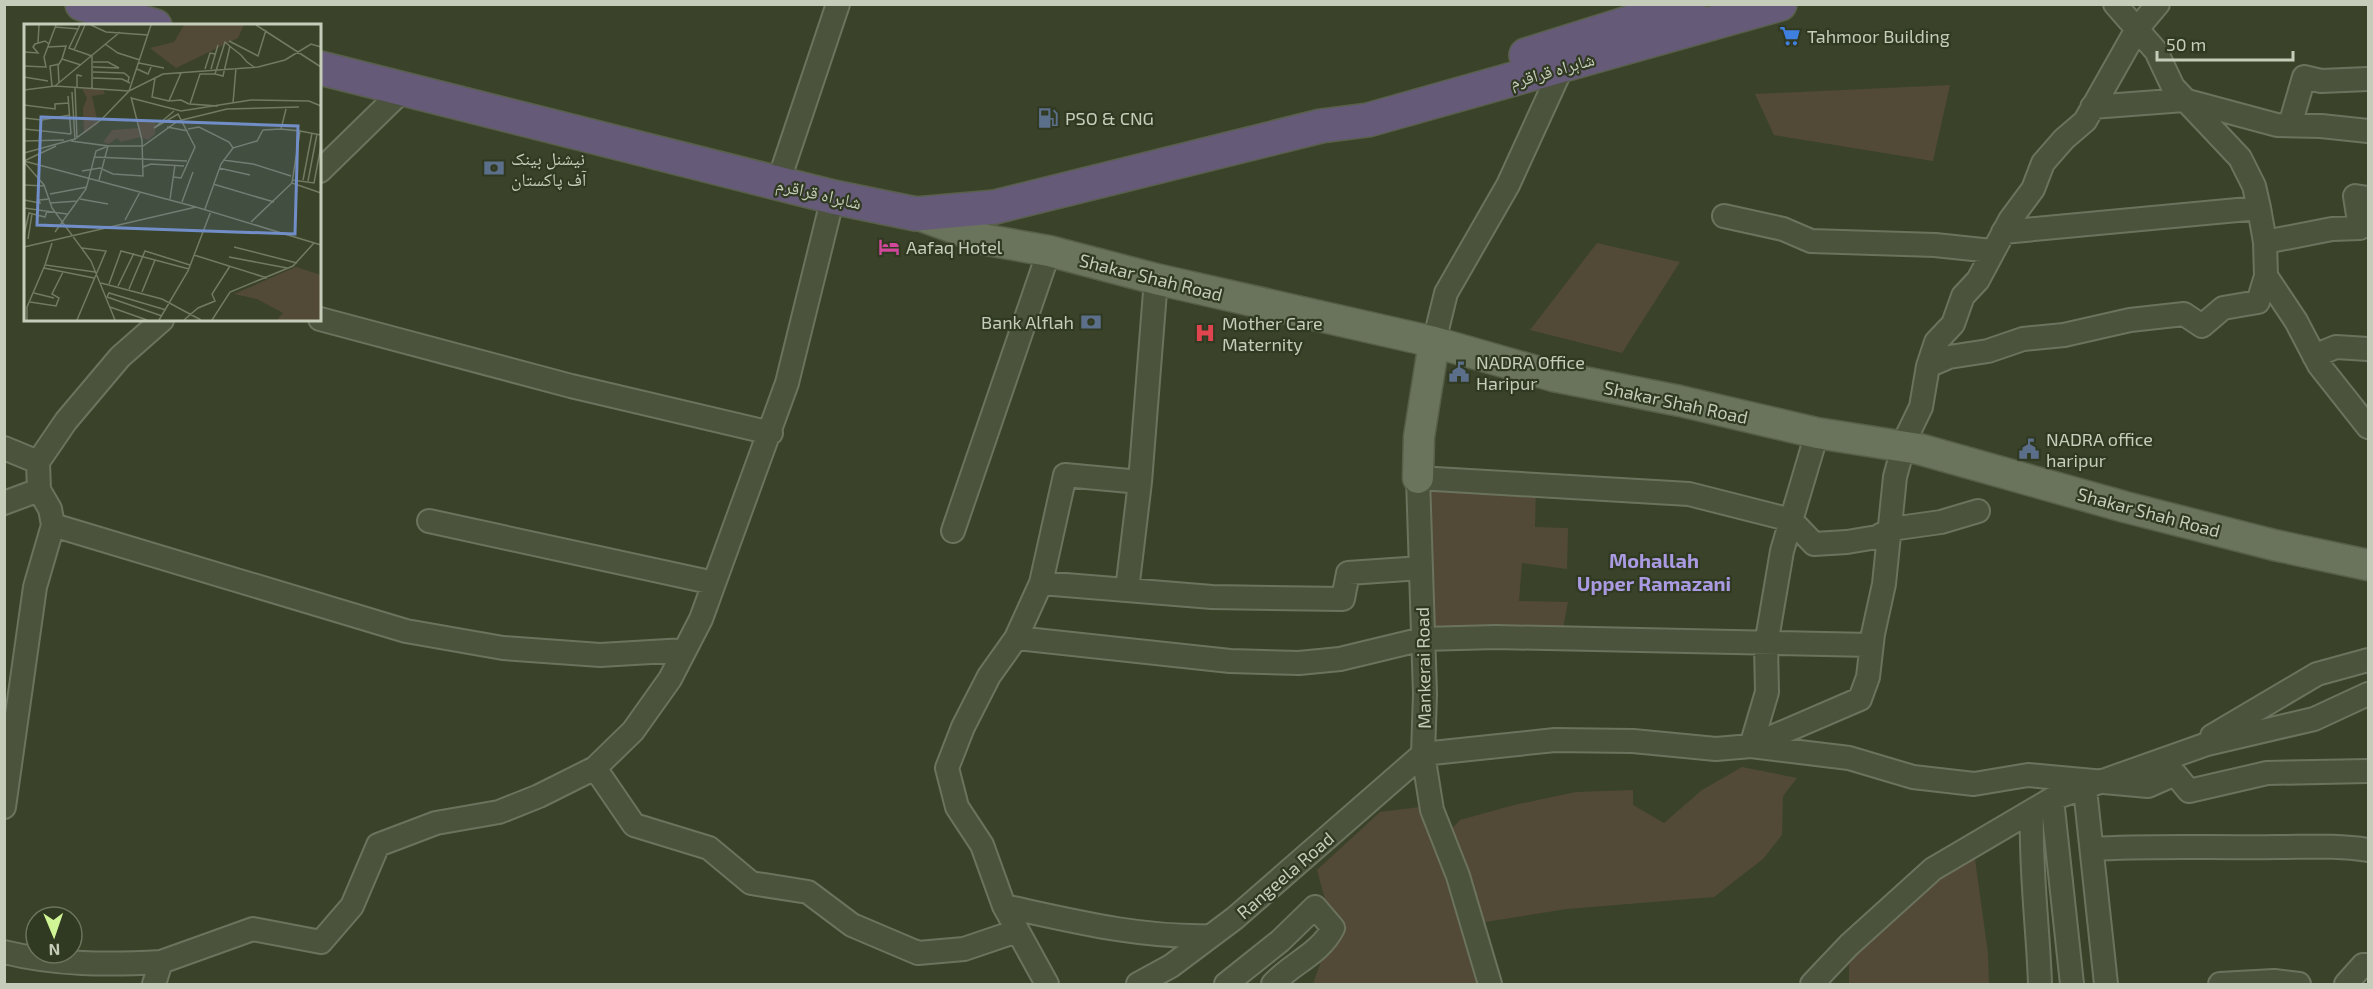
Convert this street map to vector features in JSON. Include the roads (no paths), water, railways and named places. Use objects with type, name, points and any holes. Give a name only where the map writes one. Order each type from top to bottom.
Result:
[{"type":"highway","points":[[82,4],[148,24]]},
{"type":"highway","name":"شاہراہ قراقرم","points":[[1321,126],[1361,104],[1689,4]]},
{"type":"highway","name":"شاہراہ قراقرم","points":[[321,68],[833,197],[916,214],[995,207],[1321,126],[1368,120],[1780,4]]},
{"type":"main road","name":"Shakar Shah Road","points":[[916,214],[987,240],[1049,251],[1156,279],[1434,342],[1553,376],[1702,406],[1817,434],[1903,447],[2274,545],[2368,565]]},
{"type":"main road","name":"Mankerai Road","points":[[1418,478],[1419,437],[1434,342]]},
{"type":"street","points":[[778,183],[838,4]]},
{"type":"street","points":[[1928,366],[1949,357],[1988,351],[2023,339],[2064,335],[2130,320],[2184,314],[2202,326],[2223,308],[2258,302],[2266,276],[2265,242],[2254,186],[2240,158],[2173,87],[2156,51],[2115,4]]},
{"type":"street","points":[[1751,746],[1860,699],[1868,677],[1871,645],[1884,584],[1895,477],[1903,447],[1921,407],[1928,366],[1936,342],[1953,324],[1963,296],[1977,280],[1997,242],[2033,189],[2043,163],[2064,139],[2085,121],[2137,29],[2158,4]]},
{"type":"street","points":[[1434,342],[1446,293],[1508,185],[1562,67]]},
{"type":"street","points":[[2290,125],[2304,77],[2321,81],[2368,79]]},
{"type":"street","points":[[321,170],[404,89]]},
{"type":"street","points":[[2092,107],[2184,100],[2277,125],[2368,131]]},
{"type":"street","points":[[2265,242],[2332,229],[2360,228],[2355,196],[2368,198]]},
{"type":"street","points":[[4,952],[36,960],[115,964],[160,962],[253,929],[321,942],[352,906],[378,844],[436,823],[499,812],[539,796],[595,768],[633,731],[670,678],[700,620],[771,433],[787,383],[833,197]]},
{"type":"street","points":[[1724,216],[1783,229],[1812,241],[1935,245],[1997,242],[2259,208]]},
{"type":"street","points":[[953,531],[1049,251]]},
{"type":"street","points":[[2266,276],[2296,321],[2314,356],[2368,427]]},
{"type":"street","points":[[1127,590],[1140,482],[1156,279]]},
{"type":"street","points":[[321,320],[571,386],[771,433]]},
{"type":"street","points":[[4,807],[35,587],[53,525],[50,509],[39,490],[38,462],[66,421],[120,357],[161,321]]},
{"type":"street","points":[[2314,356],[2336,347],[2368,349]]},
{"type":"street","points":[[1751,746],[1767,692],[1766,645],[1782,551],[1817,434]]},
{"type":"street","points":[[4,448],[38,462]]},
{"type":"street","points":[[1047,984],[1004,906],[982,845],[957,807],[947,768],[963,727],[989,676],[1016,638],[1041,583],[1065,475],[1140,482]]},
{"type":"street","points":[[1418,478],[1689,494],[1791,520],[1814,543],[1846,542],[1877,537],[1891,529],[1941,522],[1977,511]]},
{"type":"street","name":"Mankerai Road","points":[[1418,478],[1423,639],[1423,754],[1432,810],[1458,876],[1490,984]]},
{"type":"street","points":[[4,503],[39,490]]},
{"type":"street","points":[[429,521],[714,583]]},
{"type":"street","points":[[53,525],[406,631],[503,648],[600,655],[685,650]]},
{"type":"street","points":[[1041,583],[1212,597],[1343,599],[1348,573],[1421,568]]},
{"type":"street","points":[[1016,638],[1230,661],[1299,663],[1340,659],[1423,639],[1496,637],[1616,641],[1700,640],[1766,645],[1831,642],[1871,645]]},
{"type":"street","points":[[2181,754],[2317,674],[2368,660]]},
{"type":"street","points":[[1812,984],[1849,945],[1933,868],[2052,799],[2207,744],[2314,719],[2368,694]]},
{"type":"street","points":[[1423,754],[1555,740],[1633,741],[1716,750],[1751,746],[1849,758],[1913,777],[1974,784],[2028,775],[2095,785],[2148,786],[2175,774],[2189,791],[2267,773],[2368,771]]},
{"type":"street","name":"Rangeela Road","points":[[1138,984],[1172,966],[1211,936],[1423,754]]},
{"type":"street","points":[[595,768],[634,825],[708,848],[751,884],[808,892],[852,925],[918,953],[964,949],[1017,931]]},
{"type":"street","points":[[2095,785],[2092,849],[2106,984]]},
{"type":"street","points":[[2052,799],[2072,984]]},
{"type":"street","points":[[2032,811],[2031,872],[2037,918],[2040,984]]},
{"type":"street","points":[[2092,849],[2157,845],[2276,847],[2339,845],[2368,850]]},
{"type":"street","points":[[1004,906],[1118,931],[1174,937],[1211,936]]},
{"type":"street","points":[[1226,984],[1280,941],[1315,907],[1333,928],[1325,944],[1283,973],[1273,984]]},
{"type":"street","points":[[154,984],[160,962]]},
{"type":"street","points":[[2346,984],[2363,965],[2368,965]]},
{"type":"street","points":[[2220,984],[2274,981],[2299,984]]},
{"type":"place","name":"Tahmoor Building","points":[[1790,36]]},
{"type":"place","name":"PSO & CNG","points":[[1048,118]]},
{"type":"place","name":"نیشنل بینک آف پاکستان","points":[[494,168]]},
{"type":"place","name":"Aafaq Hotel","points":[[889,247]]},
{"type":"place","name":"Bank Alflah","points":[[1091,322]]},
{"type":"place","name":"Mother Care Maternity","points":[[1205,333]]},
{"type":"place","name":"NADRA Office Haripur","points":[[1459,372]]},
{"type":"place","name":"NADRA office haripur","points":[[2029,449]]},
{"type":"district","name":"Mohallah Upper Ramazani","points":[[1654,572]]}]
